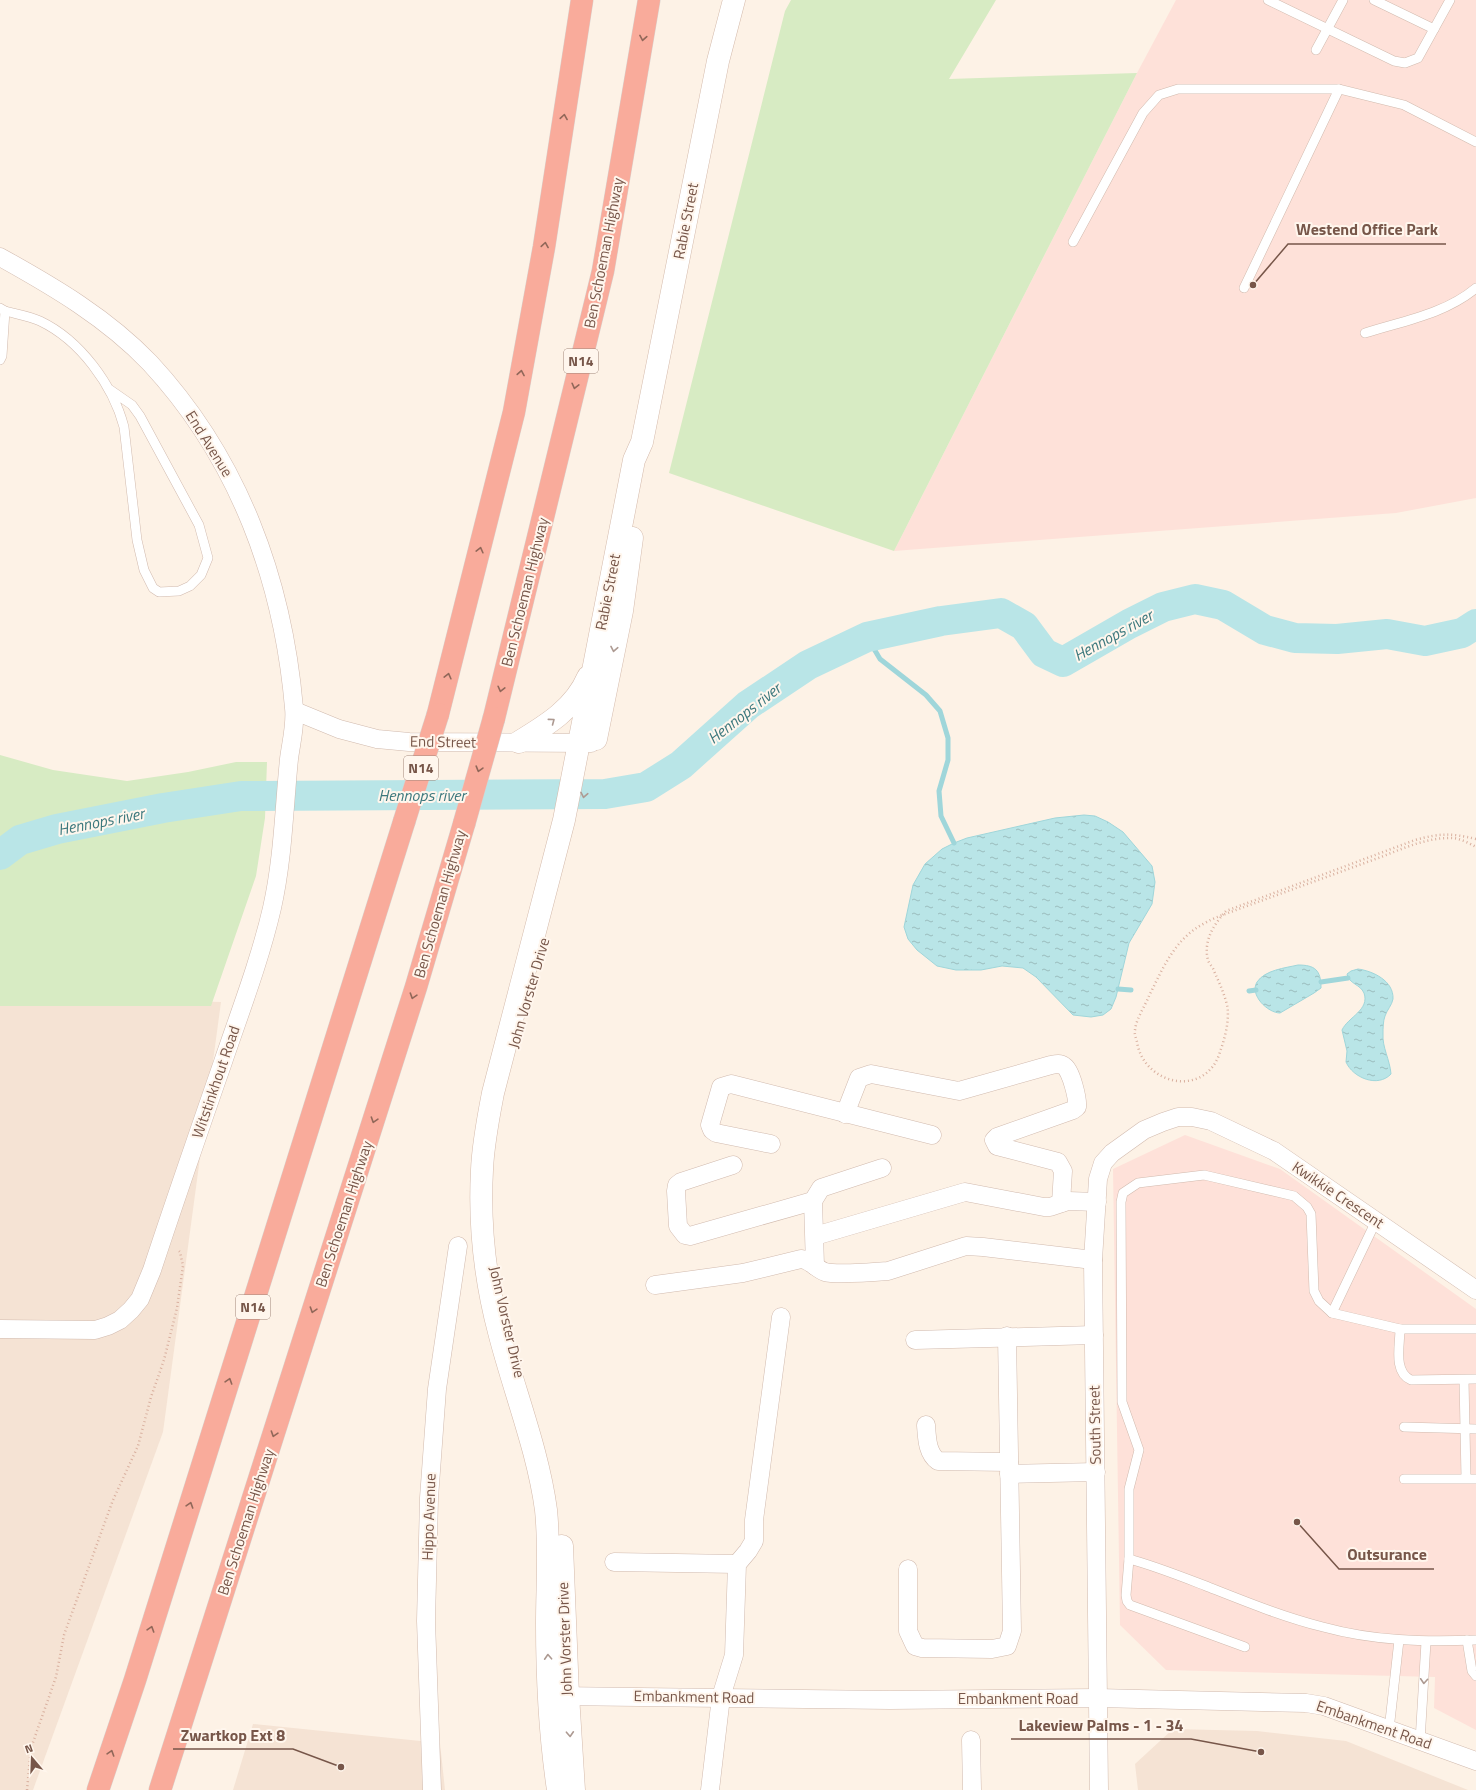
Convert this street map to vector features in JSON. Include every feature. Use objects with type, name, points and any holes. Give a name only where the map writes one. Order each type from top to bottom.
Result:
[{"type":"highway","name":"N14","points":[[98,1790],[162,1596],[438,714],[514,412],[544,247],[582,0]]},
{"type":"highway","name":"Ben Schoeman Highway","points":[[160,1790],[416,987],[494,718],[603,272],[649,0]]},
{"type":"main road","name":"Rabie Street","points":[[588,743],[622,611],[642,462],[642,442],[718,61],[734,0]]},
{"type":"main road","name":"Rabie Street","points":[[588,743],[596,657],[634,460],[642,442]]},
{"type":"main road","points":[[520,742],[554,720],[571,704],[584,687],[596,657]]},
{"type":"main road","name":"John Vorster Drive","points":[[574,1790],[559,1696],[561,1539],[558,1517],[544,1456],[504,1323],[496,1288],[488,1210],[489,1169],[493,1131],[499,1102],[572,822],[582,766],[588,743]]},
{"type":"main road","name":"John Vorster Drive","points":[[558,1790],[551,1735],[559,1696]]},
{"type":"street","name":"End Avenue","points":[[0,257],[57,288],[104,322],[149,362],[184,404],[215,448],[242,499],[263,556],[284,631],[295,711]]},
{"type":"street","name":"End Street","points":[[295,711],[339,729],[377,739],[409,742],[588,743]]},
{"type":"street","name":"Witstinkhout Road","points":[[0,1330],[95,1330],[120,1320],[140,1299],[161,1242],[265,934],[273,906],[285,816],[289,760],[295,711]]},
{"type":"street","points":[[845,1114],[859,1078],[865,1075],[871,1074],[959,1091],[1058,1063],[1068,1070],[1078,1100],[1077,1106],[1073,1110],[997,1137],[994,1140],[997,1146],[1058,1162],[1063,1171],[1061,1203]]},
{"type":"street","points":[[771,1144],[716,1133],[712,1130],[710,1125],[720,1087],[732,1084],[932,1135]]},
{"type":"street","name":"South Street","points":[[1099,1790],[1094,1260],[1100,1170],[1103,1163],[1112,1152],[1135,1135],[1178,1117],[1192,1117]]},
{"type":"street","name":"Kwikkie Crescent","points":[[1192,1117],[1211,1122],[1274,1151],[1476,1290]]},
{"type":"street","points":[[733,1165],[681,1182],[677,1185],[678,1226],[685,1235],[690,1236],[813,1201]]},
{"type":"street","points":[[815,1266],[813,1201],[821,1188],[882,1168]]},
{"type":"street","points":[[815,1236],[965,1192],[1044,1207],[1050,1207],[1068,1201],[1097,1202]]},
{"type":"street","name":"Hippo Avenue","points":[[432,1790],[426,1621],[429,1498],[437,1389],[458,1246]]},
{"type":"street","points":[[655,1285],[743,1273],[801,1259],[809,1261],[826,1272],[874,1272],[888,1270],[966,1246],[1094,1260]]},
{"type":"street","points":[[710,1790],[721,1697],[734,1655],[738,1564],[748,1552],[754,1541],[754,1520],[781,1317]]},
{"type":"street","points":[[915,1340],[1007,1336],[1094,1335]]},
{"type":"street","points":[[908,1569],[908,1631],[915,1646],[922,1648],[992,1649],[1007,1646],[1012,1631],[1007,1336]]},
{"type":"street","points":[[926,1425],[929,1448],[932,1457],[938,1461],[1009,1468],[1096,1472]]},
{"type":"street","points":[[614,1562],[738,1564]]},
{"type":"street","name":"Embankment Road","points":[[559,1696],[890,1700],[1098,1698],[1306,1703],[1324,1706],[1476,1761]]},
{"type":"street","points":[[971,1740],[972,1790]]},
{"type":"lane","points":[[1268,0],[1394,61],[1405,63],[1418,58],[1450,0]]},
{"type":"lane","points":[[1316,50],[1343,0]]},
{"type":"lane","points":[[1374,0],[1434,29]]},
{"type":"lane","points":[[1073,242],[1143,113],[1159,95],[1178,89],[1339,89],[1404,105],[1476,142]]},
{"type":"lane","points":[[1244,288],[1339,89]]},
{"type":"lane","points":[[1365,333],[1430,313],[1454,302],[1476,288]]},
{"type":"lane","points":[[0,360],[2,356],[2,309],[39,320],[62,333],[82,352],[109,389],[120,412],[124,427],[137,540],[144,570],[153,588],[159,592],[179,590],[190,586],[201,576],[208,558],[199,525],[140,416],[132,405],[109,389]]},
{"type":"lane","points":[[1245,1647],[1130,1605],[1127,1601],[1126,1595],[1129,1559],[1129,1489],[1139,1450],[1122,1402],[1121,1202],[1123,1193],[1138,1183],[1204,1175],[1294,1196],[1307,1207],[1311,1214],[1314,1291],[1319,1301],[1332,1313],[1400,1329],[1476,1329]]},
{"type":"lane","points":[[1332,1313],[1376,1221]]},
{"type":"lane","points":[[1400,1329],[1399,1367],[1404,1377],[1411,1380],[1476,1379]]},
{"type":"lane","points":[[1464,1380],[1466,1478]]},
{"type":"lane","points":[[1404,1428],[1476,1429]]},
{"type":"lane","points":[[1404,1480],[1476,1478]]},
{"type":"lane","points":[[1129,1559],[1150,1564],[1237,1598],[1323,1627],[1374,1638],[1426,1642],[1472,1640],[1472,1671],[1476,1676]]},
{"type":"lane","points":[[1389,1730],[1399,1640]]},
{"type":"lane","points":[[1420,1740],[1426,1642]]},
{"type":"path","points":[[1476,839],[1455,834],[1438,834],[1415,840],[1226,911],[1221,916],[1210,931],[1208,949],[1208,960],[1224,994],[1227,1006],[1228,1017],[1220,1053],[1210,1071],[1198,1078],[1172,1081],[1152,1072],[1143,1061],[1138,1048],[1135,1030],[1170,955],[1186,936],[1204,923],[1221,916],[1403,848],[1428,841],[1454,838],[1476,847]]},
{"type":"path","points":[[27,1790],[31,1748],[56,1677],[64,1635],[113,1500],[138,1446],[151,1397],[166,1352],[177,1308],[183,1266],[180,1252],[161,1242]]},
{"type":"shaded area","points":[[1176,0],[1476,0],[1476,498],[1396,513],[894,551],[1137,73]]},
{"type":"shaded area","points":[[0,996],[221,1002],[163,1432],[33,1790],[0,1790]]},
{"type":"shaded area","points":[[1185,1135],[1280,1169],[1476,1309],[1476,1730],[1434,1708],[1435,1677],[1166,1670],[1120,1625],[1113,1169]]},
{"type":"shaded area","points":[[253,1724],[440,1743],[445,1790],[233,1790]]},
{"type":"shaded area","points":[[1173,1729],[1257,1731],[1346,1741],[1468,1790],[1138,1790],[1135,1764]]},
{"type":"green space","points":[[791,0],[996,0],[949,79],[1137,73],[894,551],[669,473],[785,11]]},
{"type":"green space","points":[[0,755],[53,770],[127,781],[188,772],[236,762],[267,762],[265,818],[256,876],[211,1006],[0,1006]]},
{"type":"water","points":[[1084,815],[1095,816],[1108,822],[1123,832],[1152,866],[1155,882],[1152,904],[1129,943],[1116,997],[1111,1009],[1103,1015],[1091,1017],[1073,1015],[1036,977],[1023,968],[1002,966],[981,970],[956,970],[937,966],[917,950],[908,939],[904,927],[913,885],[925,864],[942,849],[967,838],[1055,818]]},
{"type":"water","points":[[1298,965],[1309,966],[1316,970],[1320,977],[1321,988],[1280,1013],[1265,1007],[1258,998],[1256,992],[1255,987],[1257,982],[1270,972]]},
{"type":"water","points":[[1358,969],[1370,972],[1382,978],[1390,987],[1393,999],[1383,1023],[1383,1039],[1391,1074],[1386,1078],[1373,1081],[1360,1077],[1354,1073],[1346,1062],[1347,1051],[1342,1030],[1361,1009],[1365,999],[1362,990],[1350,980],[1347,974]]},
{"type":"waterway","name":"Hennops river","points":[[0,855],[20,840],[57,829],[163,808],[241,796],[605,794],[646,787],[681,765],[748,705],[808,665],[867,637],[941,621],[1001,613],[1024,626],[1044,653],[1063,662],[1129,624],[1163,607],[1195,599],[1223,605],[1265,630],[1295,638],[1337,639],[1387,634],[1425,641],[1462,633],[1476,624]]},
{"type":"waterway","name":"Hennops river","points":[[1462,633],[1476,633]]},
{"type":"waterway","points":[[867,637],[880,659],[926,695],[940,711],[948,738],[948,760],[939,791],[941,816],[954,843]]},
{"type":"waterway","points":[[1321,982],[1348,978]]},
{"type":"waterway","points":[[1118,989],[1131,990]]},
{"type":"waterway","points":[[1249,991],[1256,990]]},
{"type":"place","name":"Westend Office Park","points":[[1253,285]]},
{"type":"place","name":"Outsurance","points":[[1297,1522]]},
{"type":"place","name":"Lakeview Palms - 1 - 34","points":[[1261,1752]]},
{"type":"place","name":"Zwartkop Ext 8","points":[[341,1767]]}]
